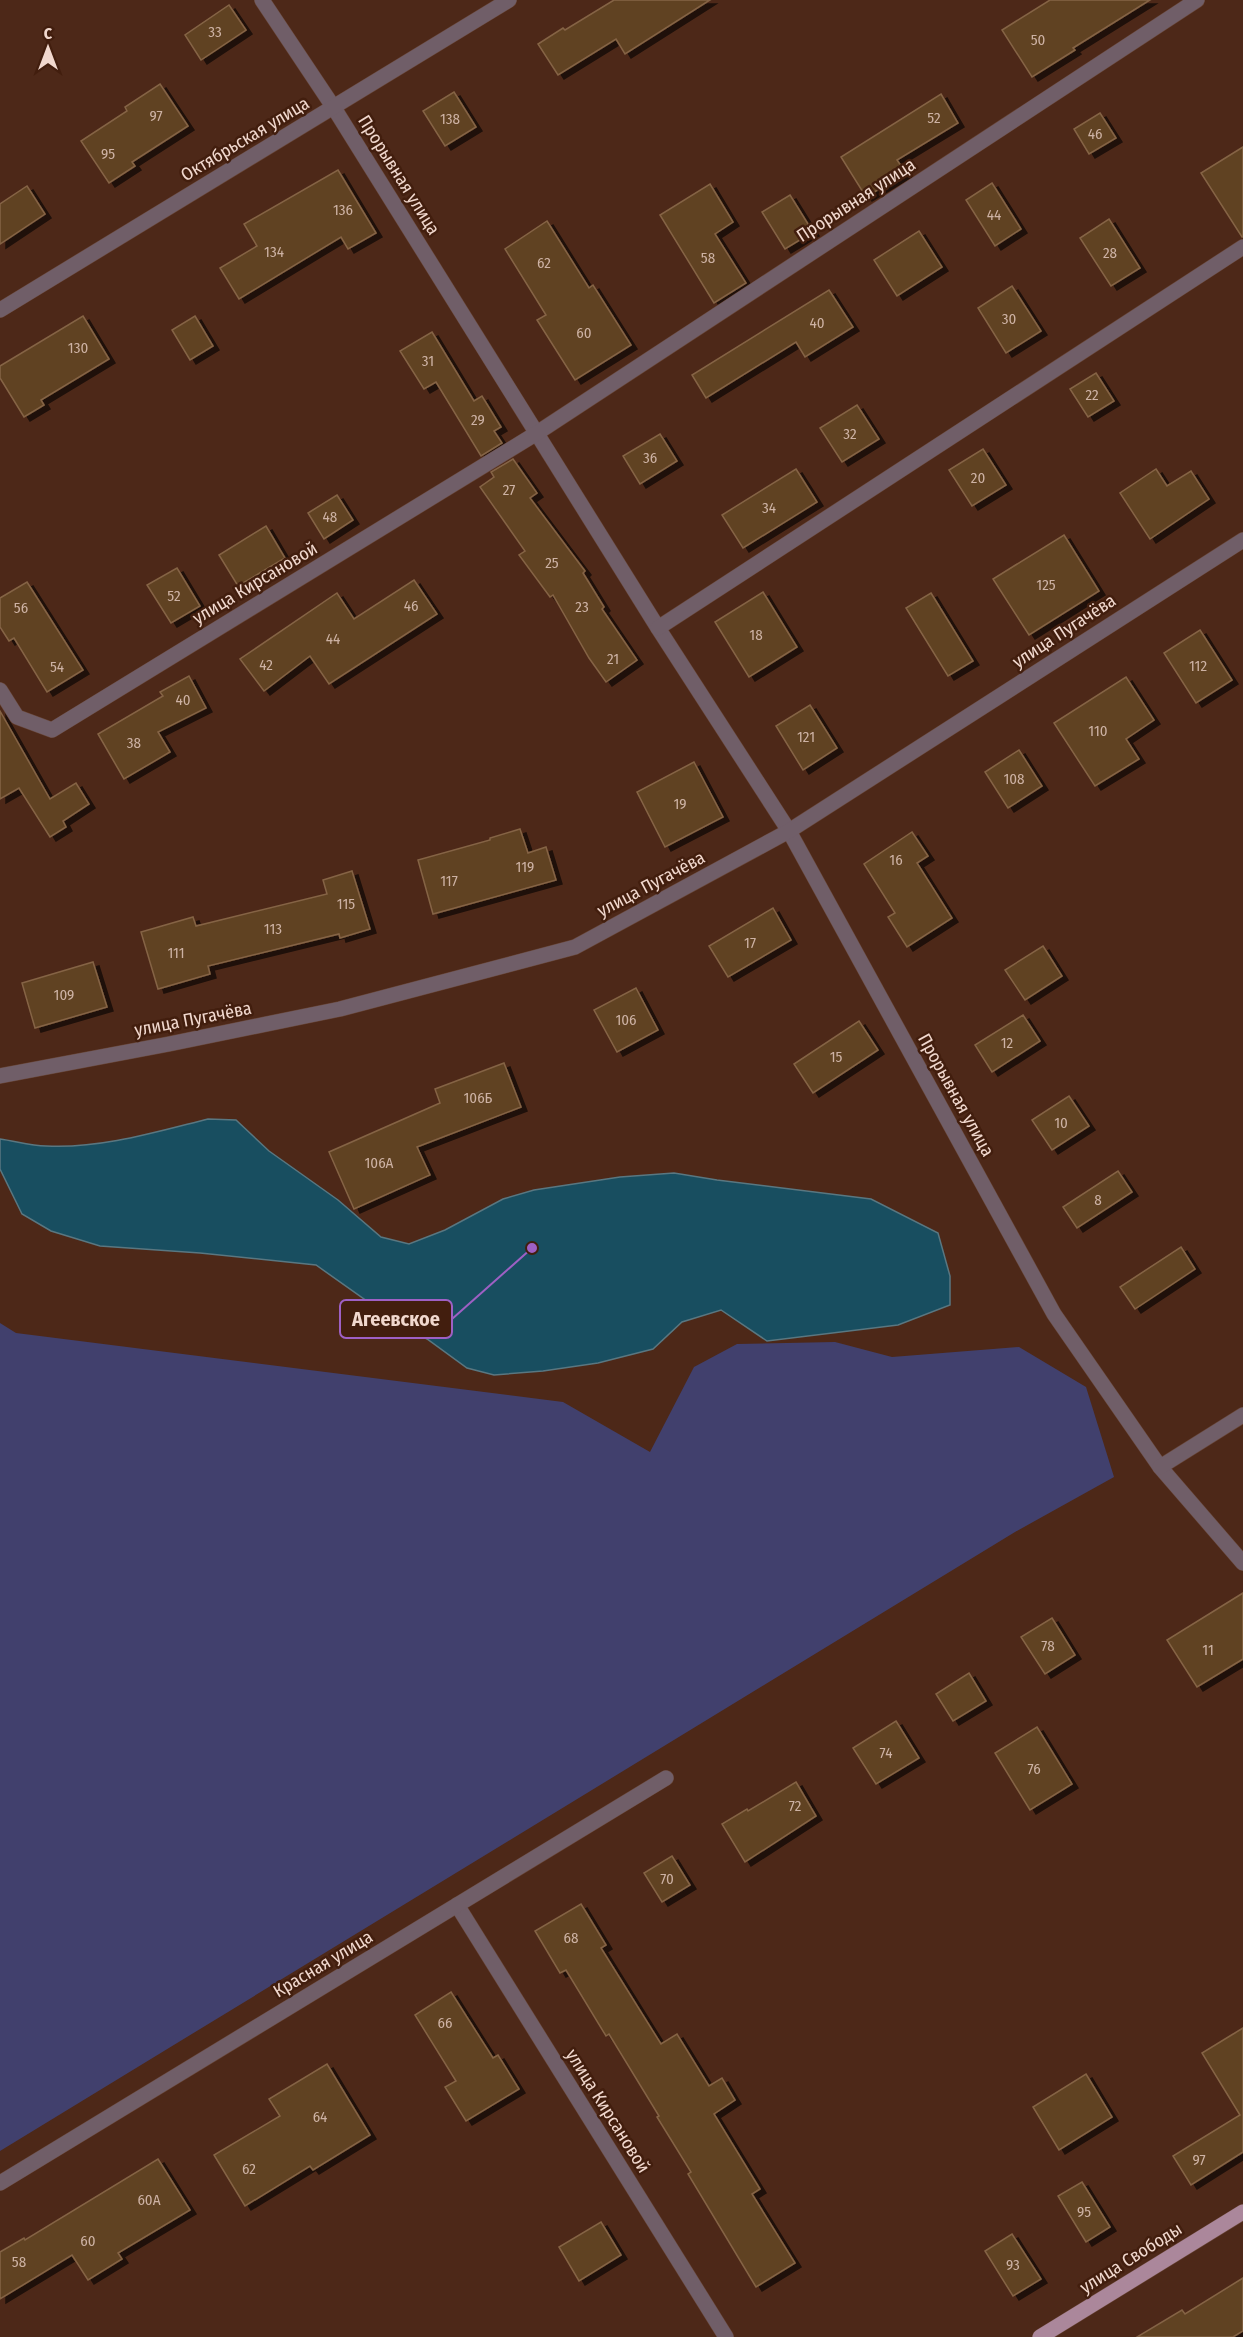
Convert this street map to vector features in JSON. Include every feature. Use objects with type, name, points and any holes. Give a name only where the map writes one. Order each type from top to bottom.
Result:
[{"type":"main road","name":"улица Свободы","points":[[1040,2337],[1243,2212]]},
{"type":"street","name":"Прорывная улица","points":[[262,0],[334,108],[658,628],[789,831],[1054,1314],[1160,1467],[1243,1563]]},
{"type":"street","name":"Октябрьская улица","points":[[0,310],[509,0]]},
{"type":"street","name":"Прорывная улица","points":[[537,433],[1197,0]]},
{"type":"street","points":[[658,628],[1243,247]]},
{"type":"street","name":"улица Кирсановой","points":[[0,690],[17,717],[52,730],[537,433]]},
{"type":"street","name":"улица Пугачёва","points":[[0,1076],[340,1009],[575,947],[789,831],[1243,540]]},
{"type":"street","points":[[1160,1467],[1243,1415]]},
{"type":"street","name":"Красная улица","points":[[0,2182],[666,1778]]},
{"type":"street","name":"улица Кирсановой","points":[[457,1905],[726,2337]]},
{"type":"shaded area","points":[[0,1323],[16,1333],[563,1402],[650,1452],[694,1367],[737,1344],[835,1342],[892,1357],[1019,1347],[1086,1387],[1114,1477],[1015,1532],[0,2151]]},
{"type":"water","points":[[208,1119],[236,1120],[269,1151],[338,1200],[381,1237],[409,1244],[445,1230],[503,1199],[534,1190],[620,1177],[674,1173],[871,1199],[938,1233],[950,1276],[950,1305],[898,1325],[767,1341],[721,1310],[682,1322],[653,1349],[598,1363],[494,1375],[467,1368],[316,1265],[100,1246],[51,1231],[22,1214],[0,1169],[0,1139],[40,1146],[87,1145],[148,1134]]},
{"type":"building","points":[[614,0],[710,0],[625,54],[616,39],[558,75],[538,44]]},
{"type":"building","points":[[1050,0],[1150,0],[1073,48],[1075,50],[1032,77],[1002,30]]},
{"type":"building","points":[[229,5],[246,30],[201,60],[185,35]]},
{"type":"building","points":[[160,84],[188,126],[132,162],[135,166],[109,183],[81,141],[127,111],[125,107]]},
{"type":"building","points":[[454,92],[476,127],[445,146],[423,111]]},
{"type":"building","points":[[941,94],[958,123],[897,160],[906,173],[866,197],[841,157]]},
{"type":"building","points":[[1100,113],[1116,138],[1089,154],[1074,129]]},
{"type":"building","points":[[1243,147],[1243,237],[1242,237],[1201,173]]},
{"type":"building","points":[[338,170],[376,233],[348,249],[341,237],[239,299],[220,268],[257,246],[244,224]]},
{"type":"building","points":[[992,183],[1021,229],[995,246],[966,200]]},
{"type":"building","points":[[710,184],[733,222],[715,234],[746,283],[714,303],[660,215]]},
{"type":"building","points":[[27,186],[45,214],[0,244],[0,204]]},
{"type":"building","points":[[790,195],[813,232],[785,249],[762,212]]},
{"type":"building","points":[[1109,219],[1140,268],[1111,286],[1080,238]]},
{"type":"building","points":[[547,221],[589,288],[593,285],[631,345],[575,380],[537,320],[546,315],[505,249]]},
{"type":"building","points":[[919,231],[942,267],[897,296],[874,260]]},
{"type":"building","points":[[1012,286],[1041,331],[1006,353],[978,308]]},
{"type":"building","points":[[829,290],[853,327],[805,357],[796,342],[706,398],[692,375]]},
{"type":"building","points":[[83,316],[109,359],[41,400],[44,405],[24,417],[0,378],[0,366]]},
{"type":"building","points":[[195,316],[213,346],[190,360],[172,330]]},
{"type":"building","points":[[432,332],[474,401],[482,396],[501,427],[494,431],[502,443],[481,456],[436,382],[424,389],[400,351]]},
{"type":"building","points":[[1096,373],[1114,401],[1088,417],[1070,389]]},
{"type":"building","points":[[857,405],[879,439],[842,462],[820,428]]},
{"type":"building","points":[[660,434],[677,461],[640,484],[623,456]]},
{"type":"building","points":[[983,449],[1006,485],[972,506],[949,470]]},
{"type":"building","points":[[513,459],[537,493],[530,498],[585,571],[583,573],[604,607],[602,609],[637,660],[606,682],[589,658],[553,595],[550,597],[519,555],[525,551],[480,487],[494,477],[491,472]]},
{"type":"building","points":[[796,469],[817,502],[743,548],[722,515]]},
{"type":"building","points":[[1156,469],[1167,486],[1191,471],[1209,499],[1150,539],[1120,493]]},
{"type":"building","points":[[337,495],[353,520],[324,539],[308,513]]},
{"type":"building","points":[[266,526],[285,558],[238,586],[219,555]]},
{"type":"building","points":[[1064,535],[1099,591],[1029,635],[993,579]]},
{"type":"building","points":[[177,568],[200,606],[171,623],[147,585]]},
{"type":"building","points":[[414,580],[437,614],[329,684],[310,656],[264,691],[240,659],[337,593],[354,619]]},
{"type":"building","points":[[27,582],[83,670],[47,692],[14,638],[9,641],[0,627],[0,598]]},
{"type":"building","points":[[763,592],[797,647],[749,677],[715,622]]},
{"type":"building","points":[[931,593],[973,661],[948,676],[906,608]]},
{"type":"building","points":[[1200,630],[1232,680],[1196,703],[1164,653]]},
{"type":"building","points":[[189,676],[206,708],[158,732],[170,752],[124,779],[98,734],[163,696],[160,692]]},
{"type":"building","points":[[1126,677],[1154,720],[1126,739],[1139,759],[1095,786],[1054,723]]},
{"type":"building","points":[[810,705],[837,748],[803,770],[776,726]]},
{"type":"building","points":[[0,711],[50,799],[76,783],[89,804],[63,821],[66,827],[50,837],[19,788],[0,799]]},
{"type":"building","points":[[1019,750],[1042,786],[1008,808],[985,772]]},
{"type":"building","points":[[694,762],[723,817],[665,847],[637,792]]},
{"type":"building","points":[[520,829],[528,853],[546,847],[556,880],[433,914],[418,860],[490,840],[490,838]]},
{"type":"building","points":[[912,832],[928,856],[917,863],[952,918],[907,947],[888,917],[895,913],[864,864]]},
{"type":"building","points":[[352,871],[370,929],[340,938],[339,934],[208,966],[210,974],[158,989],[141,932],[193,917],[196,926],[327,894],[323,880]]},
{"type":"building","points":[[773,908],[791,940],[728,977],[709,946]]},
{"type":"building","points":[[1043,946],[1062,976],[1025,1000],[1005,970]]},
{"type":"building","points":[[93,962],[107,1007],[35,1028],[22,983]]},
{"type":"building","points":[[636,988],[658,1030],[617,1052],[594,1010]]},
{"type":"building","points":[[1023,1015],[1040,1041],[992,1072],[975,1045]]},
{"type":"building","points":[[859,1021],[878,1050],[813,1093],[794,1064]]},
{"type":"building","points":[[504,1063],[521,1107],[417,1147],[430,1175],[354,1209],[329,1152],[440,1103],[435,1089]]},
{"type":"building","points":[[1069,1096],[1089,1126],[1052,1150],[1032,1120]]},
{"type":"building","points":[[1118,1171],[1132,1192],[1077,1228],[1063,1207]]},
{"type":"building","points":[[1181,1247],[1195,1269],[1135,1309],[1120,1287]]},
{"type":"building","points":[[1243,1593],[1243,1659],[1197,1687],[1167,1640]]},
{"type":"building","points":[[1052,1618],[1075,1655],[1045,1674],[1021,1637]]},
{"type":"building","points":[[969,1673],[986,1701],[953,1721],[936,1694]]},
{"type":"building","points":[[896,1721],[919,1758],[876,1784],[853,1748]]},
{"type":"building","points":[[1037,1727],[1072,1784],[1030,1810],[995,1753]]},
{"type":"building","points":[[796,1782],[816,1816],[745,1862],[722,1824]]},
{"type":"building","points":[[672,1856],[690,1885],[662,1902],[644,1873]]},
{"type":"building","points":[[581,1904],[606,1945],[601,1948],[661,2044],[677,2034],[709,2086],[722,2078],[735,2100],[714,2114],[760,2189],[752,2194],[795,2263],[756,2287],[688,2174],[691,2172],[657,2117],[659,2116],[609,2034],[606,2036],[566,1970],[560,1973],[535,1931]]},
{"type":"building","points":[[451,1992],[493,2058],[498,2055],[519,2089],[466,2121],[445,2087],[456,2081],[415,2015]]},
{"type":"building","points":[[1243,2028],[1243,2152],[1191,2185],[1173,2156],[1240,2115],[1202,2053]]},
{"type":"building","points":[[327,2064],[370,2135],[313,2170],[310,2166],[245,2206],[214,2155],[280,2116],[269,2099]]},
{"type":"building","points":[[1086,2074],[1112,2117],[1059,2150],[1033,2107]]},
{"type":"building","points":[[158,2159],[190,2210],[118,2253],[122,2259],[88,2280],[72,2255],[0,2299],[0,2252],[24,2238],[25,2240]]},
{"type":"building","points":[[1082,2182],[1110,2227],[1086,2242],[1058,2196]]},
{"type":"building","points":[[601,2222],[621,2255],[579,2281],[559,2247]]},
{"type":"building","points":[[1012,2234],[1041,2279],[1013,2296],[985,2251]]},
{"type":"building","points":[[1243,2278],[1243,2331],[1233,2337],[1137,2337],[1182,2310],[1185,2314]]},
{"type":"place","name":"Агеевское","points":[[532,1248]]}]
